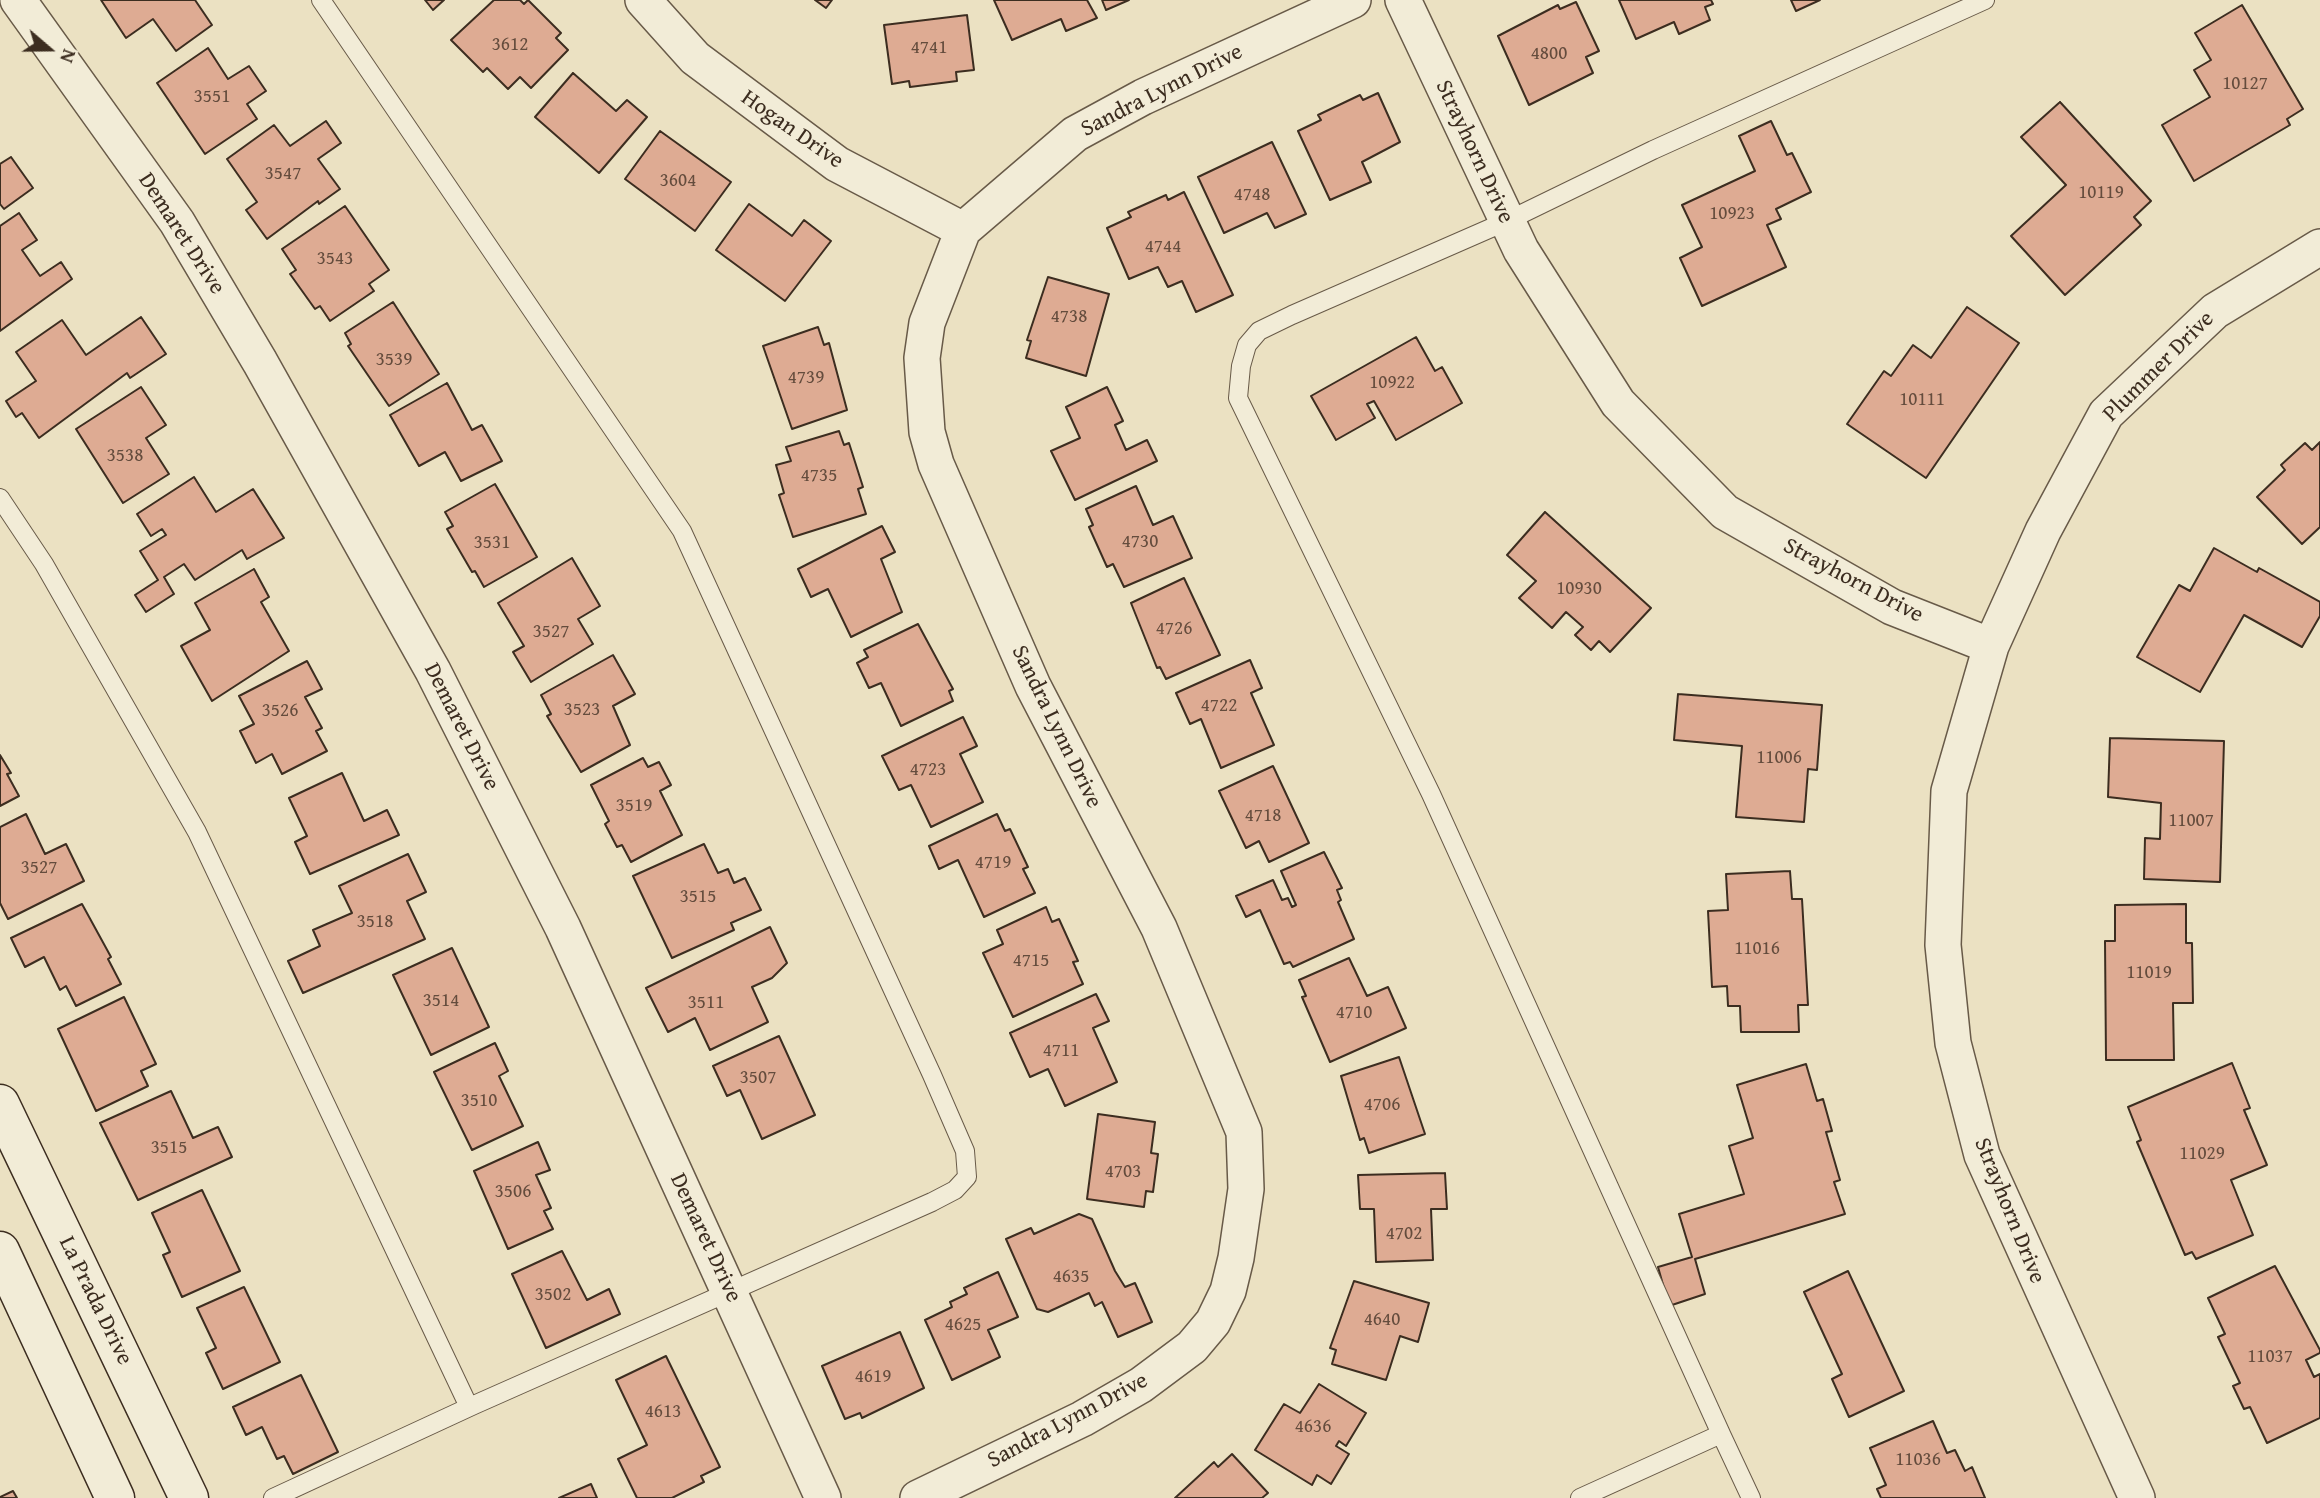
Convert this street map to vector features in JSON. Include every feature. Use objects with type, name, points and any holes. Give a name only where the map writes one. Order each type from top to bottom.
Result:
[{"type":"main road","name":"La Prada Drive","points":[[0,1104],[190,1498]]},
{"type":"main road","points":[[0,1251],[115,1498]]},
{"type":"street","name":"Demaret Drive","points":[[18,0],[177,222],[433,671],[563,928],[824,1498]]},
{"type":"street","name":"Hogan Drive","points":[[643,0],[695,58],[826,156],[963,230]]},
{"type":"street","name":"Sandra Lynn Drive","points":[[918,1498],[1082,1419],[1141,1385],[1192,1347],[1213,1322],[1228,1291],[1236,1258],[1246,1189],[1244,1132],[1159,928],[1032,686],[936,464],[927,432],[922,358],[927,323],[963,230],[1075,134],[1143,97],[1353,0]]},
{"type":"street","name":"Strayhorn Drive","points":[[1403,0],[1521,250],[1618,403],[1724,512],[1892,607],[1991,646],[1949,791],[1943,945],[1953,1043],[1982,1155],[2137,1498]]},
{"type":"street","name":"Plummer Drive","points":[[1991,646],[2043,531],[2106,414],[2215,311],[2320,247]]},
{"type":"lane","points":[[273,1498],[469,1407],[730,1293],[955,1190],[967,1177],[965,1151],[682,531],[321,0]]},
{"type":"lane","points":[[1751,1498],[1431,794],[1238,398],[1241,366],[1247,345],[1259,331],[1507,221],[1689,134],[1986,0]]},
{"type":"lane","points":[[0,498],[44,564],[197,832],[469,1407]]},
{"type":"lane","points":[[1580,1498],[1721,1434]]},
{"type":"building","points":[[101,0],[195,0],[212,25],[176,51],[153,19],[126,38]]},
{"type":"building","points":[[425,0],[444,0],[433,10]]},
{"type":"building","points":[[494,0],[520,0],[524,4],[528,0],[561,33],[556,38],[568,50],[531,88],[520,77],[508,89],[487,68],[483,72],[451,40]]},
{"type":"building","points":[[815,0],[832,0],[826,8]]},
{"type":"building","points":[[994,0],[1087,0],[1097,18],[1066,31],[1061,19],[1012,40]]},
{"type":"building","points":[[1102,0],[1129,0],[1106,10]]},
{"type":"building","points":[[1619,0],[1711,0],[1713,4],[1705,7],[1710,20],[1679,34],[1674,22],[1636,39]]},
{"type":"building","points":[[1791,0],[1820,0],[1796,11]]},
{"type":"building","points":[[1576,2],[1599,51],[1586,57],[1593,73],[1529,105],[1498,36],[1558,5],[1560,9]]},
{"type":"building","points":[[2242,5],[2303,109],[2287,119],[2290,125],[2194,181],[2162,125],[2210,97],[2194,70],[2211,60],[2195,33]]},
{"type":"building","points":[[967,15],[974,70],[956,72],[957,81],[910,87],[909,81],[892,84],[884,25]]},
{"type":"building","points":[[208,48],[228,79],[249,66],[266,91],[247,104],[257,119],[205,154],[157,83]]},
{"type":"building","points":[[573,73],[616,111],[627,100],[647,117],[599,173],[535,117]]},
{"type":"building","points":[[1378,93],[1400,142],[1362,162],[1371,182],[1330,200],[1298,131],[1321,120],[1318,115],[1360,95],[1363,100]]},
{"type":"building","points":[[2060,102],[2151,201],[2134,217],[2141,225],[2065,295],[2011,236],[2066,185],[2021,137]]},
{"type":"building","points":[[326,121],[341,143],[318,159],[340,189],[319,204],[318,201],[267,239],[246,210],[257,202],[227,159],[274,125],[290,146]]},
{"type":"building","points":[[1771,121],[1787,155],[1792,153],[1811,192],[1776,209],[1781,219],[1767,225],[1786,267],[1702,306],[1680,258],[1702,247],[1682,205],[1755,171],[1739,136]]},
{"type":"building","points":[[660,131],[731,182],[695,231],[625,179]]},
{"type":"building","points":[[1272,142],[1306,214],[1275,228],[1267,213],[1224,233],[1198,177]]},
{"type":"building","points":[[11,157],[33,188],[4,209],[0,204],[0,164]]},
{"type":"building","points":[[1184,192],[1233,295],[1196,312],[1182,281],[1168,287],[1158,267],[1129,279],[1107,228],[1131,217],[1128,212],[1166,195],[1168,200]]},
{"type":"building","points":[[749,204],[792,236],[804,220],[831,241],[785,301],[716,250]]},
{"type":"building","points":[[345,206],[389,270],[369,284],[374,291],[330,321],[320,306],[315,309],[290,274],[296,270],[282,249]]},
{"type":"building","points":[[19,213],[37,240],[22,250],[40,276],[61,262],[72,279],[0,331],[0,226]]},
{"type":"building","points":[[1048,277],[1109,294],[1086,376],[1026,358],[1031,341],[1027,340]]},
{"type":"building","points":[[393,302],[439,374],[389,406],[348,346],[351,344],[345,333]]},
{"type":"building","points":[[1967,307],[2019,343],[1926,478],[1847,424],[1884,371],[1891,376],[1913,345],[1931,358]]},
{"type":"building","points":[[141,317],[166,354],[130,378],[127,373],[39,438],[22,413],[16,417],[6,401],[36,381],[16,352],[62,320],[86,355]]},
{"type":"building","points":[[818,327],[824,345],[829,343],[847,410],[792,429],[763,346]]},
{"type":"building","points":[[1416,337],[1435,371],[1442,367],[1462,403],[1396,440],[1374,401],[1367,404],[1375,418],[1336,440],[1311,396]]},
{"type":"building","points":[[447,383],[472,430],[482,425],[502,461],[461,481],[445,452],[419,466],[390,415]]},
{"type":"building","points":[[141,387],[166,425],[146,438],[169,474],[123,503],[76,429]]},
{"type":"building","points":[[1107,387],[1123,421],[1115,425],[1126,450],[1147,440],[1157,461],[1075,500],[1051,451],[1080,438],[1066,407]]},
{"type":"building","points":[[839,431],[844,445],[849,443],[863,487],[858,489],[866,514],[793,537],[779,495],[784,493],[776,465],[791,461],[786,447]]},
{"type":"building","points":[[2320,442],[2320,527],[2302,544],[2257,497],[2285,470],[2281,465],[2305,443],[2312,450]]},
{"type":"building","points":[[194,477],[216,512],[253,489],[284,538],[247,559],[242,550],[195,580],[184,564],[164,577],[174,594],[146,612],[135,595],[158,580],[140,551],[166,535],[162,529],[151,536],[137,514]]},
{"type":"building","points":[[495,484],[537,557],[484,587],[447,529],[453,526],[445,512]]},
{"type":"building","points":[[1136,486],[1153,525],[1173,516],[1192,558],[1124,587],[1113,564],[1107,567],[1089,527],[1093,525],[1086,509]]},
{"type":"building","points":[[1545,512],[1651,608],[1610,652],[1599,641],[1591,650],[1575,635],[1583,627],[1566,612],[1552,628],[1519,598],[1536,581],[1507,555]]},
{"type":"building","points":[[882,526],[895,552],[881,559],[902,612],[851,637],[828,589],[811,597],[798,569]]},
{"type":"building","points":[[2214,548],[2257,572],[2259,568],[2320,602],[2320,616],[2302,647],[2244,615],[2200,692],[2137,657],[2179,585],[2190,591]]},
{"type":"building","points":[[572,558],[600,606],[578,619],[593,644],[531,682],[513,652],[524,646],[498,603]]},
{"type":"building","points":[[254,569],[269,597],[261,602],[289,651],[212,701],[181,646],[210,630],[195,603]]},
{"type":"building","points":[[1184,578],[1220,655],[1166,679],[1160,667],[1157,668],[1131,603]]},
{"type":"building","points":[[918,624],[953,689],[949,691],[953,701],[901,726],[881,683],[869,688],[857,663],[868,657],[864,650]]},
{"type":"building","points":[[613,655],[635,694],[613,706],[630,745],[581,772],[547,716],[551,714],[541,695]]},
{"type":"building","points":[[1250,660],[1262,688],[1251,693],[1274,745],[1221,768],[1201,719],[1190,724],[1176,693]]},
{"type":"building","points":[[307,661],[322,689],[305,697],[322,728],[316,731],[327,751],[282,774],[272,754],[256,763],[240,731],[254,724],[239,696]]},
{"type":"building","points":[[1678,694],[1822,705],[1817,770],[1808,769],[1804,822],[1736,817],[1742,746],[1674,740]]},
{"type":"building","points":[[963,717],[977,746],[960,754],[983,802],[931,827],[911,785],[899,790],[882,756]]},
{"type":"building","points":[[2110,738],[2224,741],[2220,882],[2144,879],[2145,838],[2160,839],[2161,803],[2108,797]]},
{"type":"building","points":[[0,755],[11,773],[7,774],[19,796],[0,806]]},
{"type":"building","points":[[643,758],[648,767],[659,762],[671,785],[660,791],[682,835],[631,862],[622,845],[617,847],[605,824],[609,821],[591,785]]},
{"type":"building","points":[[1273,766],[1309,843],[1269,862],[1259,841],[1246,848],[1219,791]]},
{"type":"building","points":[[342,773],[364,821],[387,810],[399,835],[310,874],[295,842],[307,836],[289,798]]},
{"type":"building","points":[[26,814],[45,854],[66,844],[84,881],[8,919],[0,903],[0,827]]},
{"type":"building","points":[[997,814],[1005,831],[1010,829],[1028,867],[1023,869],[1035,893],[984,917],[958,860],[939,869],[929,846]]},
{"type":"building","points":[[704,844],[718,873],[728,869],[734,883],[745,878],[761,910],[731,923],[734,930],[672,958],[633,876]]},
{"type":"building","points":[[1324,852],[1342,888],[1337,890],[1341,900],[1338,902],[1354,939],[1293,967],[1290,962],[1284,964],[1260,910],[1246,917],[1236,896],[1273,880],[1282,900],[1288,898],[1292,907],[1296,905],[1281,871]]},
{"type":"building","points":[[408,854],[426,892],[407,901],[425,939],[303,993],[288,961],[320,946],[313,930],[352,913],[339,886]]},
{"type":"building","points":[[1790,871],[1792,899],[1802,899],[1808,1005],[1798,1005],[1799,1032],[1741,1032],[1740,1006],[1728,1006],[1727,986],[1712,987],[1708,911],[1728,910],[1726,874]]},
{"type":"building","points":[[82,904],[111,957],[108,959],[121,984],[76,1006],[66,986],[60,990],[44,957],[25,967],[11,938]]},
{"type":"building","points":[[2186,904],[2186,943],[2192,943],[2193,1003],[2173,1003],[2174,1060],[2106,1060],[2105,941],[2115,941],[2115,905]]},
{"type":"building","points":[[1046,907],[1052,922],[1059,919],[1078,961],[1073,962],[1083,984],[1013,1017],[983,953],[1003,944],[997,930]]},
{"type":"building","points":[[770,927],[787,963],[772,978],[752,987],[768,1022],[710,1050],[695,1018],[668,1032],[646,988]]},
{"type":"building","points":[[452,948],[489,1027],[431,1055],[393,975]]},
{"type":"building","points":[[1349,958],[1367,996],[1388,987],[1406,1028],[1330,1062],[1302,997],[1306,996],[1299,980]]},
{"type":"building","points":[[1096,994],[1109,1021],[1093,1028],[1117,1082],[1065,1106],[1048,1069],[1030,1077],[1010,1033]]},
{"type":"building","points":[[124,997],[156,1064],[141,1071],[148,1086],[96,1111],[58,1029]]},
{"type":"building","points":[[779,1036],[815,1115],[762,1139],[740,1090],[727,1096],[713,1066]]},
{"type":"building","points":[[495,1043],[508,1071],[499,1076],[523,1126],[472,1150],[434,1072]]},
{"type":"building","points":[[1399,1057],[1425,1134],[1369,1153],[1364,1138],[1360,1140],[1341,1076]]},
{"type":"building","points":[[2232,1063],[2250,1108],[2244,1110],[2267,1165],[2231,1180],[2253,1235],[2196,1259],[2192,1252],[2185,1255],[2137,1142],[2141,1140],[2128,1107]]},
{"type":"building","points":[[1806,1064],[1817,1101],[1823,1099],[1832,1131],[1826,1132],[1840,1180],[1834,1182],[1845,1214],[1695,1259],[1705,1294],[1669,1306],[1658,1267],[1692,1257],[1679,1214],[1744,1194],[1729,1146],[1753,1138],[1737,1085]]},
{"type":"building","points":[[171,1091],[193,1138],[218,1127],[232,1157],[138,1200],[100,1123]]},
{"type":"building","points":[[1098,1114],[1155,1122],[1151,1153],[1158,1154],[1153,1192],[1146,1191],[1144,1207],[1087,1199]]},
{"type":"building","points":[[538,1142],[550,1170],[536,1175],[551,1208],[544,1211],[553,1229],[508,1249],[474,1171]]},
{"type":"building","points":[[1445,1173],[1447,1209],[1431,1209],[1433,1260],[1376,1262],[1374,1209],[1360,1209],[1358,1175]]},
{"type":"building","points":[[202,1190],[240,1271],[182,1297],[163,1255],[170,1252],[152,1213]]},
{"type":"building","points":[[1079,1214],[1092,1219],[1115,1271],[1125,1287],[1135,1283],[1152,1322],[1118,1337],[1102,1302],[1095,1306],[1089,1293],[1048,1312],[1037,1309],[1006,1239],[1031,1228],[1034,1234]]},
{"type":"building","points":[[562,1251],[587,1300],[609,1289],[620,1314],[546,1348],[512,1274]]},
{"type":"building","points":[[2275,1266],[2320,1350],[2320,1353],[2306,1360],[2314,1377],[2320,1374],[2320,1418],[2267,1443],[2250,1407],[2244,1409],[2233,1386],[2240,1383],[2218,1337],[2225,1334],[2208,1298]]},
{"type":"building","points":[[1848,1271],[1904,1391],[1849,1417],[1832,1379],[1842,1374],[1804,1292]]},
{"type":"building","points":[[998,1272],[1018,1317],[988,1330],[1000,1357],[952,1380],[925,1320],[952,1307],[950,1302],[967,1294],[964,1288]]},
{"type":"building","points":[[1354,1281],[1429,1303],[1418,1342],[1400,1336],[1386,1380],[1332,1364],[1336,1350],[1330,1348]]},
{"type":"building","points":[[244,1287],[280,1362],[223,1389],[206,1353],[216,1348],[197,1308]]},
{"type":"building","points":[[900,1332],[924,1388],[862,1418],[860,1413],[845,1419],[822,1366]]},
{"type":"building","points":[[666,1356],[720,1467],[701,1476],[704,1482],[672,1498],[637,1498],[618,1459],[647,1445],[616,1380]]},
{"type":"building","points":[[301,1375],[338,1452],[293,1474],[284,1456],[277,1459],[262,1427],[246,1435],[233,1407]]},
{"type":"building","points":[[1319,1384],[1366,1413],[1346,1446],[1339,1441],[1336,1446],[1349,1454],[1331,1484],[1317,1475],[1312,1485],[1255,1450],[1284,1404],[1300,1413]]},
{"type":"building","points":[[1933,1421],[1947,1453],[1955,1450],[1965,1471],[1972,1467],[1985,1498],[1881,1498],[1877,1489],[1886,1485],[1870,1448]]},
{"type":"building","points":[[1232,1454],[1268,1493],[1262,1498],[1175,1498],[1214,1462],[1218,1467]]},
{"type":"building","points":[[591,1484],[597,1498],[559,1498]]},
{"type":"building","points":[[13,1491],[17,1498],[0,1498],[0,1497]]}]
